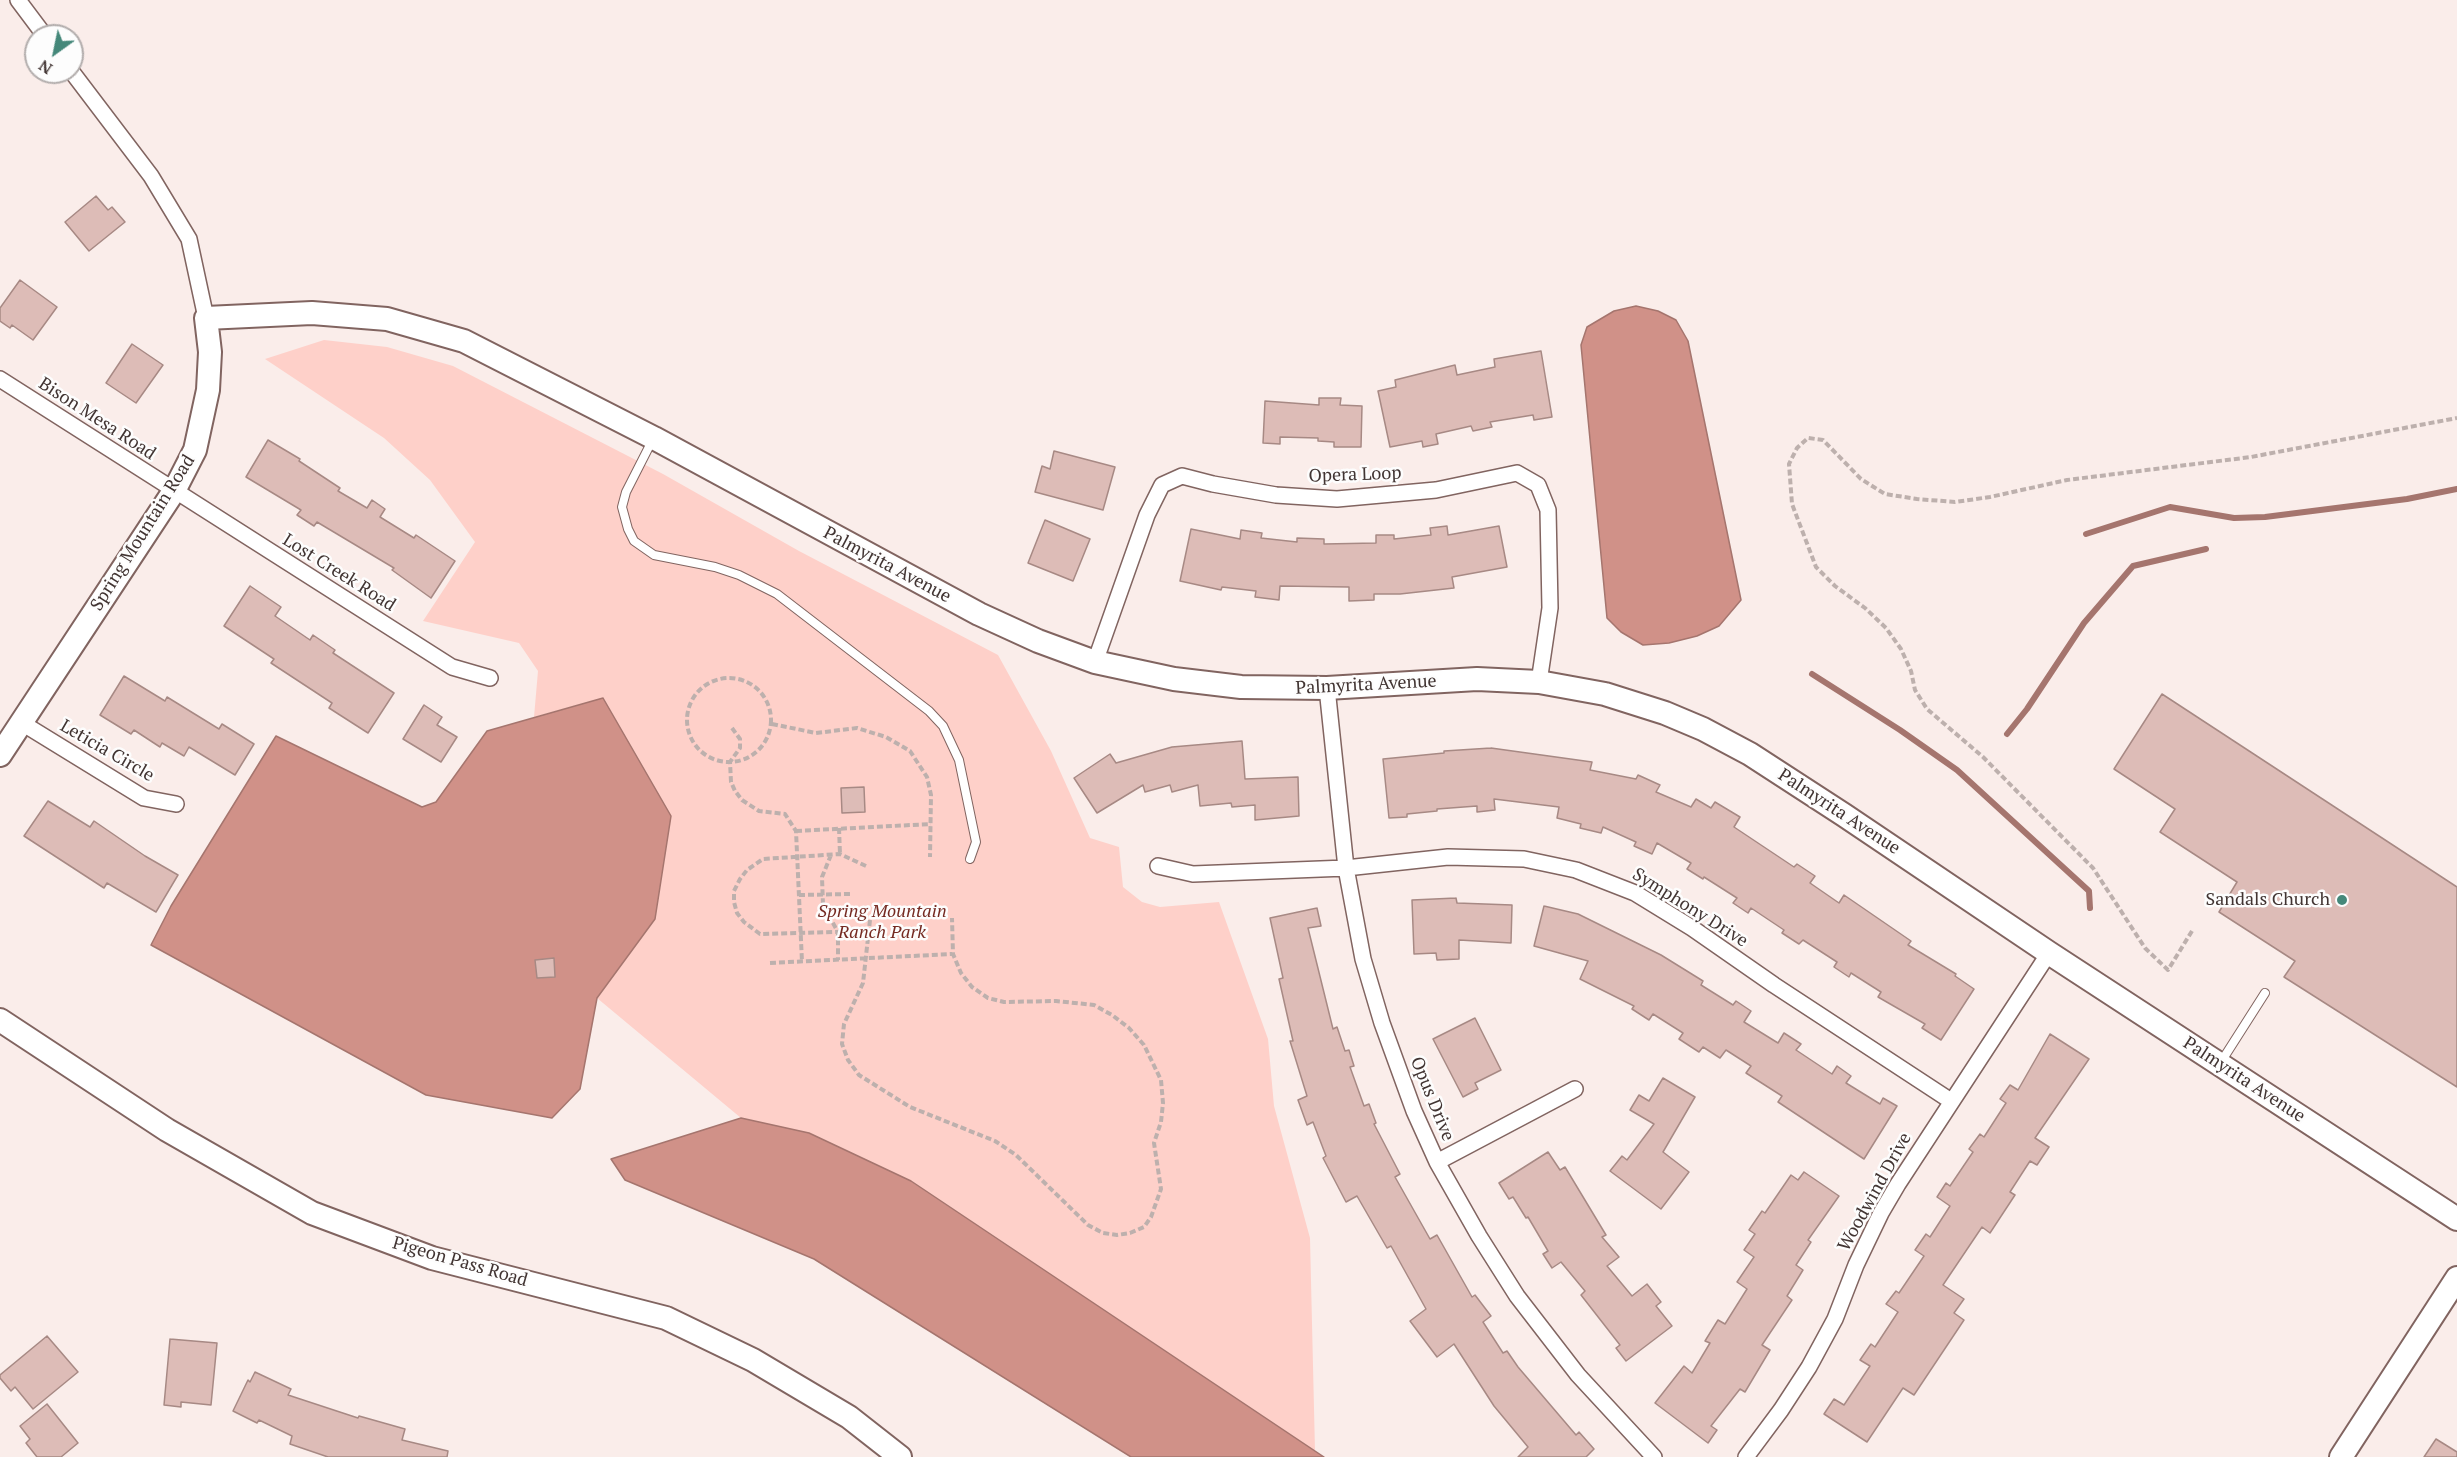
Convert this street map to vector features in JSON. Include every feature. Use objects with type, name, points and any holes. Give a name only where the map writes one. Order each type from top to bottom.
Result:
[{"type":"street","points":[[18,0],[36,24]]},
{"type":"street","name":"Spring Mountain Road","points":[[0,755],[174,491],[195,450],[208,390],[210,352],[206,318],[189,239],[151,176],[81,84]]},
{"type":"street","name":"Palmyrita Avenue","points":[[206,318],[312,313],[387,319],[464,341],[654,438],[979,614],[1038,641],[1095,662],[1174,679],[1241,687],[1327,688],[1477,679],[1539,681],[1605,694],[1665,713],[1703,729],[1750,754],[1835,808],[2049,953],[2457,1219]]},
{"type":"street","name":"Bison Mesa Road","points":[[0,379],[174,491]]},
{"type":"street","name":"Opera Loop","points":[[1095,662],[1147,515],[1162,485],[1182,476],[1276,495],[1337,499],[1436,490],[1517,473],[1538,485],[1548,510],[1550,608],[1539,681]]},
{"type":"street","name":"Lost Creek Road","points":[[174,491],[452,667],[490,678]]},
{"type":"street","name":"Opus Drive","points":[[1327,688],[1346,868],[1363,959],[1382,1023],[1414,1111],[1437,1162],[1479,1236],[1517,1296],[1578,1375],[1654,1457]]},
{"type":"street","name":"Leticia Circle","points":[[21,723],[144,798],[176,804]]},
{"type":"street","name":"Symphony Drive","points":[[1158,866],[1193,874],[1346,868],[1448,857],[1524,859],[1576,870],[1635,893],[1692,928],[1774,985],[1951,1101]]},
{"type":"street","name":"Woodwind Drive","points":[[1746,1457],[1809,1367],[1835,1318],[1856,1265],[1881,1213],[1951,1101],[2049,953]]},
{"type":"street","name":"Pigeon Pass Road","points":[[0,1020],[166,1130],[312,1213],[432,1258],[666,1318],[753,1360],[849,1417],[900,1457]]},
{"type":"street","points":[[1437,1162],[1575,1089]]},
{"type":"street","points":[[2341,1457],[2457,1278]]},
{"type":"lane","points":[[654,438],[626,492],[622,507],[634,541],[654,555],[716,567],[739,575],[777,594],[929,711],[943,726],[959,760],[976,842],[970,860]]},
{"type":"lane","points":[[2219,1064],[2265,993]]},
{"type":"path","points":[[2192,931],[2168,970],[2145,948],[2092,868],[1983,757],[1927,709],[1915,690],[1911,671],[1900,649],[1886,628],[1865,608],[1835,586],[1816,567],[1792,504],[1789,464],[1797,448],[1808,438],[1823,440],[1861,479],[1885,494],[1955,502],[1990,497],[2067,480],[2251,457],[2457,418]]},
{"type":"path","points":[[727,678],[750,683],[767,700],[772,724],[769,736],[753,755],[730,762],[707,756],[691,739],[687,727],[690,703],[705,685],[727,678]]},
{"type":"path","points":[[772,724],[816,733],[857,728],[886,737],[910,751],[927,777],[931,795],[930,857]]},
{"type":"path","points":[[732,728],[740,740],[740,748],[730,762],[731,782],[735,791],[742,800],[759,811],[785,814],[796,831],[802,962]]},
{"type":"path","points":[[796,831],[931,824]]},
{"type":"path","points":[[839,828],[840,855]]},
{"type":"path","points":[[831,855],[822,877],[823,905],[838,932],[838,960]]},
{"type":"path","points":[[866,866],[840,855],[764,859],[747,870],[734,891],[734,902],[744,922],[760,934],[869,931]]},
{"type":"path","points":[[799,896],[850,894]]},
{"type":"path","points":[[870,920],[864,983],[844,1024],[842,1044],[848,1060],[859,1075],[910,1107],[968,1129],[1002,1146],[1037,1173],[1089,1224],[1103,1233],[1117,1235],[1144,1227],[1151,1217],[1161,1189],[1154,1143],[1161,1122],[1163,1103],[1161,1080],[1144,1044],[1129,1028],[1094,1005],[1075,1002],[1004,1002],[988,998],[972,987],[961,973],[952,954],[952,918]]},
{"type":"path","points":[[770,963],[952,954]]},
{"type":"green space","name":"Spring Mountain Ranch Park","points":[[324,340],[387,347],[453,366],[663,474],[799,551],[998,655],[1051,751],[1090,838],[1119,847],[1123,887],[1142,902],[1160,907],[1219,902],[1268,1039],[1274,1106],[1310,1238],[1315,1451],[911,1181],[809,1133],[741,1118],[597,998],[655,919],[603,698],[534,717],[538,671],[519,643],[423,621],[475,542],[430,480],[384,438],[265,359]]},
{"type":"shaded area","points":[[1636,306],[1658,311],[1676,320],[1688,341],[1741,600],[1719,626],[1697,636],[1669,643],[1643,645],[1621,632],[1607,618],[1581,345],[1587,327],[1614,311]]},
{"type":"shaded area","points":[[603,698],[671,816],[655,919],[597,998],[580,1089],[552,1118],[426,1095],[151,945],[171,906],[276,736],[422,807],[436,802],[487,731]]},
{"type":"shaded area","points":[[741,1118],[809,1133],[911,1181],[1324,1457],[1131,1457],[814,1259],[625,1180],[611,1159]]},
{"type":"building","points":[[96,196],[108,210],[112,207],[125,222],[89,251],[65,222]]},
{"type":"building","points":[[20,280],[57,307],[33,340],[12,325],[10,328],[0,321],[0,308]]},
{"type":"building","points":[[132,344],[163,365],[136,403],[106,383]]},
{"type":"building","points":[[1541,351],[1552,417],[1534,420],[1533,415],[1490,422],[1492,427],[1473,431],[1471,426],[1436,434],[1438,444],[1423,447],[1422,441],[1390,447],[1378,391],[1396,387],[1395,380],[1455,365],[1457,375],[1495,367],[1494,359]]},
{"type":"building","points":[[1319,398],[1341,398],[1340,405],[1362,406],[1361,447],[1334,447],[1334,442],[1318,441],[1318,438],[1280,437],[1280,444],[1263,443],[1265,401],[1319,405]]},
{"type":"building","points":[[268,440],[300,459],[299,461],[340,488],[338,491],[367,508],[372,500],[385,509],[380,517],[414,538],[416,535],[455,561],[431,598],[392,570],[394,568],[317,522],[314,526],[297,515],[301,510],[246,477]]},
{"type":"building","points":[[1054,451],[1115,467],[1103,510],[1035,492],[1042,466],[1050,469]]},
{"type":"building","points":[[1045,520],[1090,539],[1073,581],[1028,563]]},
{"type":"building","points":[[1447,526],[1448,535],[1499,526],[1507,567],[1452,577],[1454,588],[1400,594],[1374,594],[1374,600],[1349,601],[1349,587],[1280,586],[1279,600],[1255,597],[1256,591],[1222,587],[1221,590],[1180,581],[1191,529],[1240,539],[1241,530],[1262,533],[1261,538],[1297,542],[1297,538],[1324,539],[1324,544],[1376,543],[1376,535],[1394,535],[1394,539],[1431,535],[1430,528]]},
{"type":"building","points":[[250,586],[281,607],[275,616],[310,640],[313,635],[335,650],[333,653],[394,693],[368,733],[329,708],[332,703],[271,663],[274,659],[224,626]]},
{"type":"building","points":[[124,676],[165,701],[167,697],[219,729],[222,724],[254,744],[235,775],[189,747],[184,756],[162,743],[160,747],[134,730],[131,734],[100,715]]},
{"type":"building","name":"Sandals Church","points":[[2162,694],[2457,887],[2457,1087],[2284,977],[2295,961],[2219,912],[2237,882],[2160,832],[2175,809],[2114,769]]},
{"type":"building","points":[[424,705],[442,717],[437,725],[457,737],[441,762],[403,739]]},
{"type":"building","points":[[1242,741],[1245,779],[1298,777],[1299,816],[1255,820],[1255,805],[1232,807],[1231,803],[1200,806],[1198,785],[1172,792],[1170,785],[1145,792],[1143,785],[1097,813],[1074,778],[1110,754],[1116,763],[1172,747]]},
{"type":"building","points":[[1491,748],[1592,762],[1590,770],[1636,779],[1638,775],[1660,785],[1656,792],[1691,807],[1696,799],[1711,808],[1715,802],[1740,817],[1734,827],[1794,867],[1797,864],[1815,876],[1810,883],[1839,903],[1844,895],[1911,941],[1908,945],[1956,974],[1955,976],[1974,989],[1941,1040],[1922,1028],[1925,1024],[1878,997],[1881,992],[1851,973],[1849,977],[1834,967],[1837,962],[1803,940],[1799,944],[1782,933],[1784,930],[1751,908],[1748,913],[1733,903],[1737,898],[1687,869],[1691,863],[1657,843],[1652,854],[1634,846],[1636,842],[1603,827],[1601,833],[1580,828],[1581,824],[1557,818],[1559,807],[1494,799],[1495,810],[1477,812],[1477,806],[1437,809],[1437,811],[1407,814],[1407,817],[1389,818],[1383,759]]},
{"type":"building","points":[[864,787],[865,812],[842,813],[841,788]]},
{"type":"building","points":[[48,801],[90,827],[94,821],[145,856],[178,875],[156,912],[107,883],[104,888],[24,836]]},
{"type":"building","points":[[1456,898],[1457,903],[1512,905],[1511,943],[1459,940],[1459,959],[1437,960],[1436,953],[1414,954],[1412,900]]},
{"type":"building","points":[[1544,906],[1578,914],[1661,955],[1703,981],[1701,985],[1733,1005],[1736,1001],[1751,1011],[1744,1022],[1778,1043],[1784,1033],[1801,1044],[1796,1050],[1832,1074],[1837,1066],[1851,1076],[1846,1083],[1880,1104],[1883,1098],[1897,1106],[1864,1159],[1778,1102],[1782,1096],[1746,1073],[1751,1066],[1726,1050],[1720,1058],[1703,1047],[1699,1052],[1679,1039],[1683,1033],[1653,1014],[1649,1020],[1632,1009],[1634,1006],[1580,979],[1588,961],[1534,946]]},
{"type":"building","points":[[1317,908],[1321,926],[1308,928],[1333,1029],[1337,1027],[1345,1051],[1349,1050],[1354,1066],[1350,1067],[1364,1106],[1369,1104],[1376,1123],[1374,1124],[1400,1174],[1395,1177],[1430,1239],[1437,1235],[1472,1297],[1475,1295],[1491,1316],[1483,1322],[1503,1353],[1507,1351],[1576,1435],[1579,1432],[1594,1449],[1586,1457],[1518,1457],[1528,1447],[1494,1406],[1454,1344],[1437,1357],[1410,1321],[1426,1309],[1391,1246],[1387,1248],[1357,1196],[1346,1202],[1323,1158],[1326,1156],[1313,1122],[1307,1125],[1298,1100],[1307,1096],[1290,1041],[1293,1041],[1279,979],[1283,978],[1270,918]]},
{"type":"building","points":[[554,958],[555,977],[537,978],[535,960]]},
{"type":"building","points":[[1475,1018],[1501,1070],[1475,1083],[1478,1089],[1463,1097],[1433,1039]]},
{"type":"building","points":[[2050,1034],[2089,1059],[2035,1138],[2049,1147],[2037,1165],[2030,1161],[2010,1192],[2015,1195],[1990,1233],[1982,1227],[1943,1285],[1964,1299],[1954,1313],[1964,1320],[1914,1395],[1903,1388],[1867,1442],[1824,1414],[1834,1399],[1844,1405],[1870,1366],[1860,1360],[1871,1344],[1875,1347],[1898,1312],[1886,1304],[1896,1291],[1899,1293],[1924,1256],[1915,1250],[1926,1234],[1930,1237],[1950,1206],[1937,1197],[1946,1183],[1950,1186],[1973,1152],[1969,1149],[1980,1134],[1984,1137],[2006,1103],[2000,1099],[2010,1085],[2018,1090]]},
{"type":"building","points":[[1663,1078],[1695,1097],[1663,1152],[1689,1172],[1661,1209],[1610,1171],[1622,1156],[1627,1160],[1654,1124],[1630,1110],[1639,1095],[1649,1101]]},
{"type":"building","points":[[1548,1152],[1560,1170],[1565,1167],[1606,1235],[1602,1237],[1619,1257],[1607,1266],[1632,1296],[1647,1284],[1661,1302],[1656,1306],[1672,1326],[1626,1361],[1616,1348],[1620,1345],[1581,1295],[1585,1291],[1561,1262],[1552,1268],[1543,1254],[1548,1251],[1528,1217],[1526,1218],[1513,1197],[1509,1199],[1499,1183]]},
{"type":"building","points":[[1804,1172],[1839,1196],[1808,1240],[1811,1242],[1796,1265],[1803,1270],[1787,1296],[1792,1300],[1762,1345],[1770,1350],[1745,1392],[1740,1389],[1711,1426],[1717,1430],[1708,1443],[1655,1403],[1684,1366],[1692,1373],[1710,1343],[1705,1341],[1718,1320],[1725,1324],[1747,1289],[1737,1282],[1754,1257],[1744,1250],[1755,1234],[1749,1230],[1762,1211],[1765,1213],[1791,1175],[1798,1180]]},
{"type":"building","points":[[47,1336],[78,1372],[33,1409],[15,1387],[11,1391],[0,1375]]},
{"type":"building","points":[[170,1339],[217,1343],[211,1405],[181,1402],[181,1407],[164,1405]]},
{"type":"building","points":[[255,1372],[291,1389],[288,1395],[358,1418],[359,1416],[405,1429],[402,1440],[448,1451],[447,1457],[328,1457],[290,1444],[292,1436],[259,1420],[257,1423],[233,1411],[248,1380],[250,1382]]},
{"type":"building","points":[[47,1404],[78,1443],[61,1457],[37,1457],[26,1443],[30,1439],[20,1426]]},
{"type":"building","points":[[2436,1439],[2457,1452],[2457,1457],[2424,1457]]},
{"type":"waterway","points":[[2086,534],[2170,507],[2234,518],[2265,517],[2407,499],[2457,489]]},
{"type":"waterway","points":[[2007,734],[2027,709],[2084,623],[2133,566],[2206,549]]},
{"type":"waterway","points":[[1812,674],[1900,730],[1957,770],[2089,891],[2090,908]]},
{"type":"place","name":"Sandals Church","points":[[2342,900]]}]
